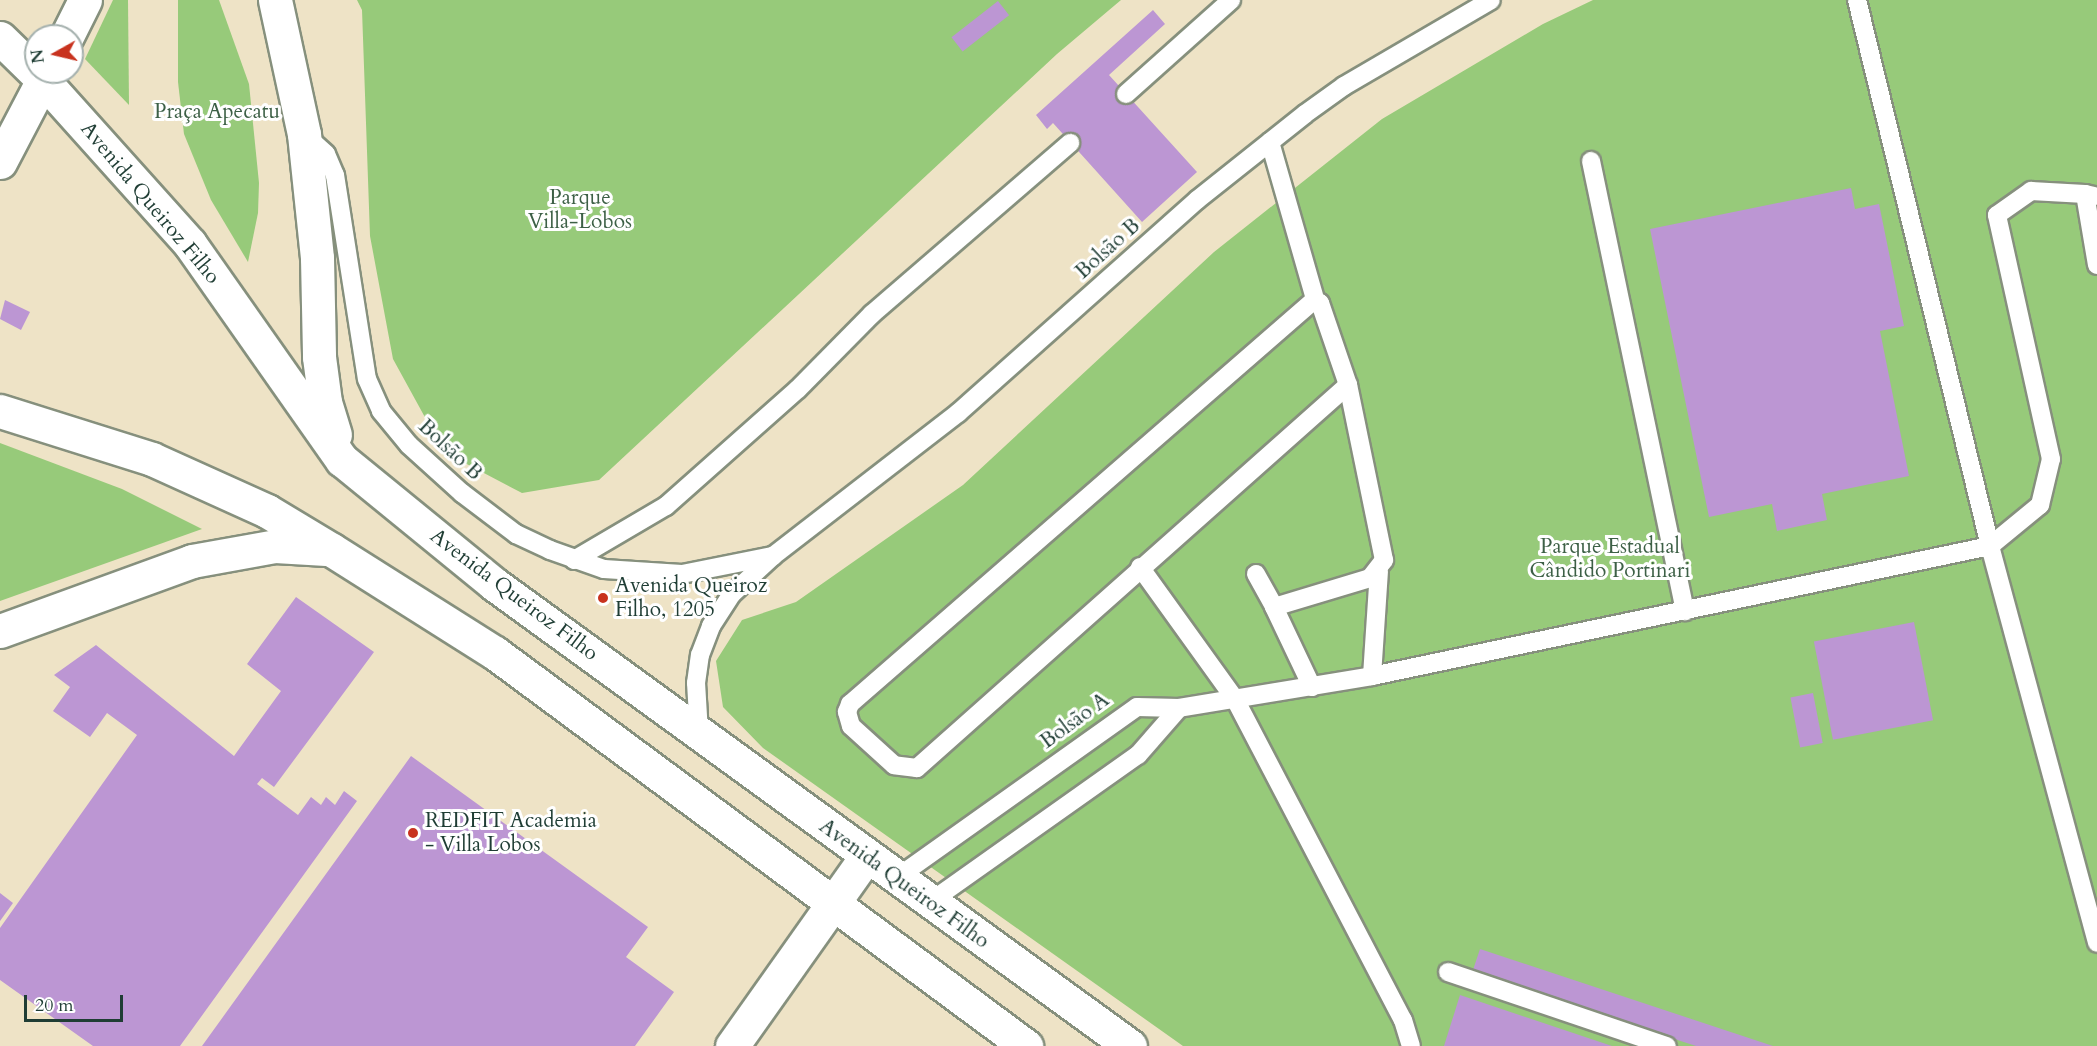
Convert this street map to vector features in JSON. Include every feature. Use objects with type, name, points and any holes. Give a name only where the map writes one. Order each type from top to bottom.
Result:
[{"type":"main road","points":[[73,24],[85,0]]},
{"type":"main road","points":[[275,0],[304,134],[317,258],[319,357],[325,402],[342,460]]},
{"type":"main road","name":"Avenida Queiroz Filho","points":[[0,38],[24,58]]},
{"type":"main road","points":[[0,162],[41,84]]},
{"type":"main road","name":"Avenida Queiroz Filho","points":[[52,84],[190,244],[342,460],[494,584],[895,879],[1130,1046]]},
{"type":"main road","points":[[0,411],[152,459],[267,511],[332,549],[495,653],[1026,1046]]},
{"type":"main road","points":[[0,631],[192,561],[275,546],[332,549]]},
{"type":"main road","points":[[732,1046],[866,857]]},
{"type":"lane","points":[[1126,94],[1231,0]]},
{"type":"lane","name":"Bolsão B","points":[[699,733],[696,683],[700,655],[711,626],[732,594],[773,556],[958,413],[1197,200],[1270,142],[1344,86],[1491,0]]},
{"type":"lane","points":[[1857,0],[1990,546],[2097,943]]},
{"type":"lane","name":"Bolsão B","points":[[304,134],[326,154],[335,175],[367,379],[381,411],[409,445],[462,493],[516,534],[574,560],[626,572],[681,574],[773,556]]},
{"type":"lane","points":[[1270,142],[1316,302],[1348,385],[1384,560],[1379,571],[1372,676]]},
{"type":"lane","points":[[574,560],[666,506],[798,389],[872,314],[1070,143]]},
{"type":"lane","points":[[1591,160],[1685,611]]},
{"type":"lane","points":[[1990,546],[2040,505],[2051,459],[1997,215],[2031,191],[2091,195],[2097,265]]},
{"type":"lane","points":[[1316,302],[1306,304],[850,704],[847,712],[851,726],[894,765],[917,768],[1140,567],[1348,385]]},
{"type":"lane","name":"Bolsão A","points":[[895,879],[1127,711],[1149,706],[1179,708],[1372,676],[1990,546]]},
{"type":"lane","points":[[1140,567],[1235,699],[1403,1020],[1411,1046]]},
{"type":"lane","points":[[1274,607],[1370,578],[1379,571]]},
{"type":"lane","points":[[1256,574],[1312,687]]},
{"type":"lane","points":[[930,902],[1138,755],[1179,708]]},
{"type":"lane","points":[[1448,972],[1667,1046]]},
{"type":"green space","name":"Praça Apecatu","points":[[113,0],[128,0],[129,105],[85,59]]},
{"type":"green space","name":"Praça Apecatu","points":[[178,0],[219,0],[249,84],[259,183],[258,213],[248,262],[211,200],[184,134],[178,82]]},
{"type":"green space","name":"Parque Villa-Lobos","points":[[357,0],[1121,0],[1057,54],[599,480],[522,493],[444,452],[393,359],[370,236],[362,10]]},
{"type":"green space","name":"Parque Estadual Cândido Portinari","points":[[1593,0],[2097,0],[2097,1046],[1183,1046],[763,748],[723,707],[716,661],[742,620],[796,602],[963,485],[1214,252],[1382,119],[1543,24]]},
{"type":"green space","points":[[0,443],[122,489],[202,529],[0,601]]},
{"type":"building","points":[[998,1],[1009,15],[963,52],[952,37]]},
{"type":"building","points":[[1153,10],[1165,24],[1109,75],[1197,172],[1142,222],[1053,123],[1047,129],[1036,115]]},
{"type":"building","points":[[1851,188],[1855,209],[1879,204],[1904,326],[1880,331],[1909,476],[1822,494],[1827,520],[1777,531],[1772,504],[1709,517],[1650,229]]},
{"type":"building","points":[[5,300],[30,312],[21,330],[0,319]]},
{"type":"building","points":[[296,597],[374,652],[274,787],[262,778],[257,784],[298,815],[311,797],[321,805],[326,797],[335,805],[344,791],[357,801],[180,1046],[93,1046],[0,980],[0,928],[137,735],[107,713],[90,737],[53,711],[70,687],[54,675],[96,645],[234,756],[281,691],[247,664]]},
{"type":"building","points":[[1914,622],[1933,720],[1833,740],[1814,641]]},
{"type":"building","points":[[1813,693],[1823,743],[1800,747],[1790,697]]},
{"type":"building","points":[[411,756],[648,927],[626,957],[674,992],[635,1046],[202,1046]]},
{"type":"building","points":[[0,893],[13,903],[0,921]]},
{"type":"building","points":[[1480,949],[1773,1046],[1696,1046],[1472,973]]},
{"type":"building","points":[[1460,995],[1612,1046],[1444,1046]]},
{"type":"place","name":"Avenida Queiroz Filho, 1205","points":[[603,598]]},
{"type":"place","name":"REDFIT Academia - Villa Lobos","points":[[413,833]]}]
